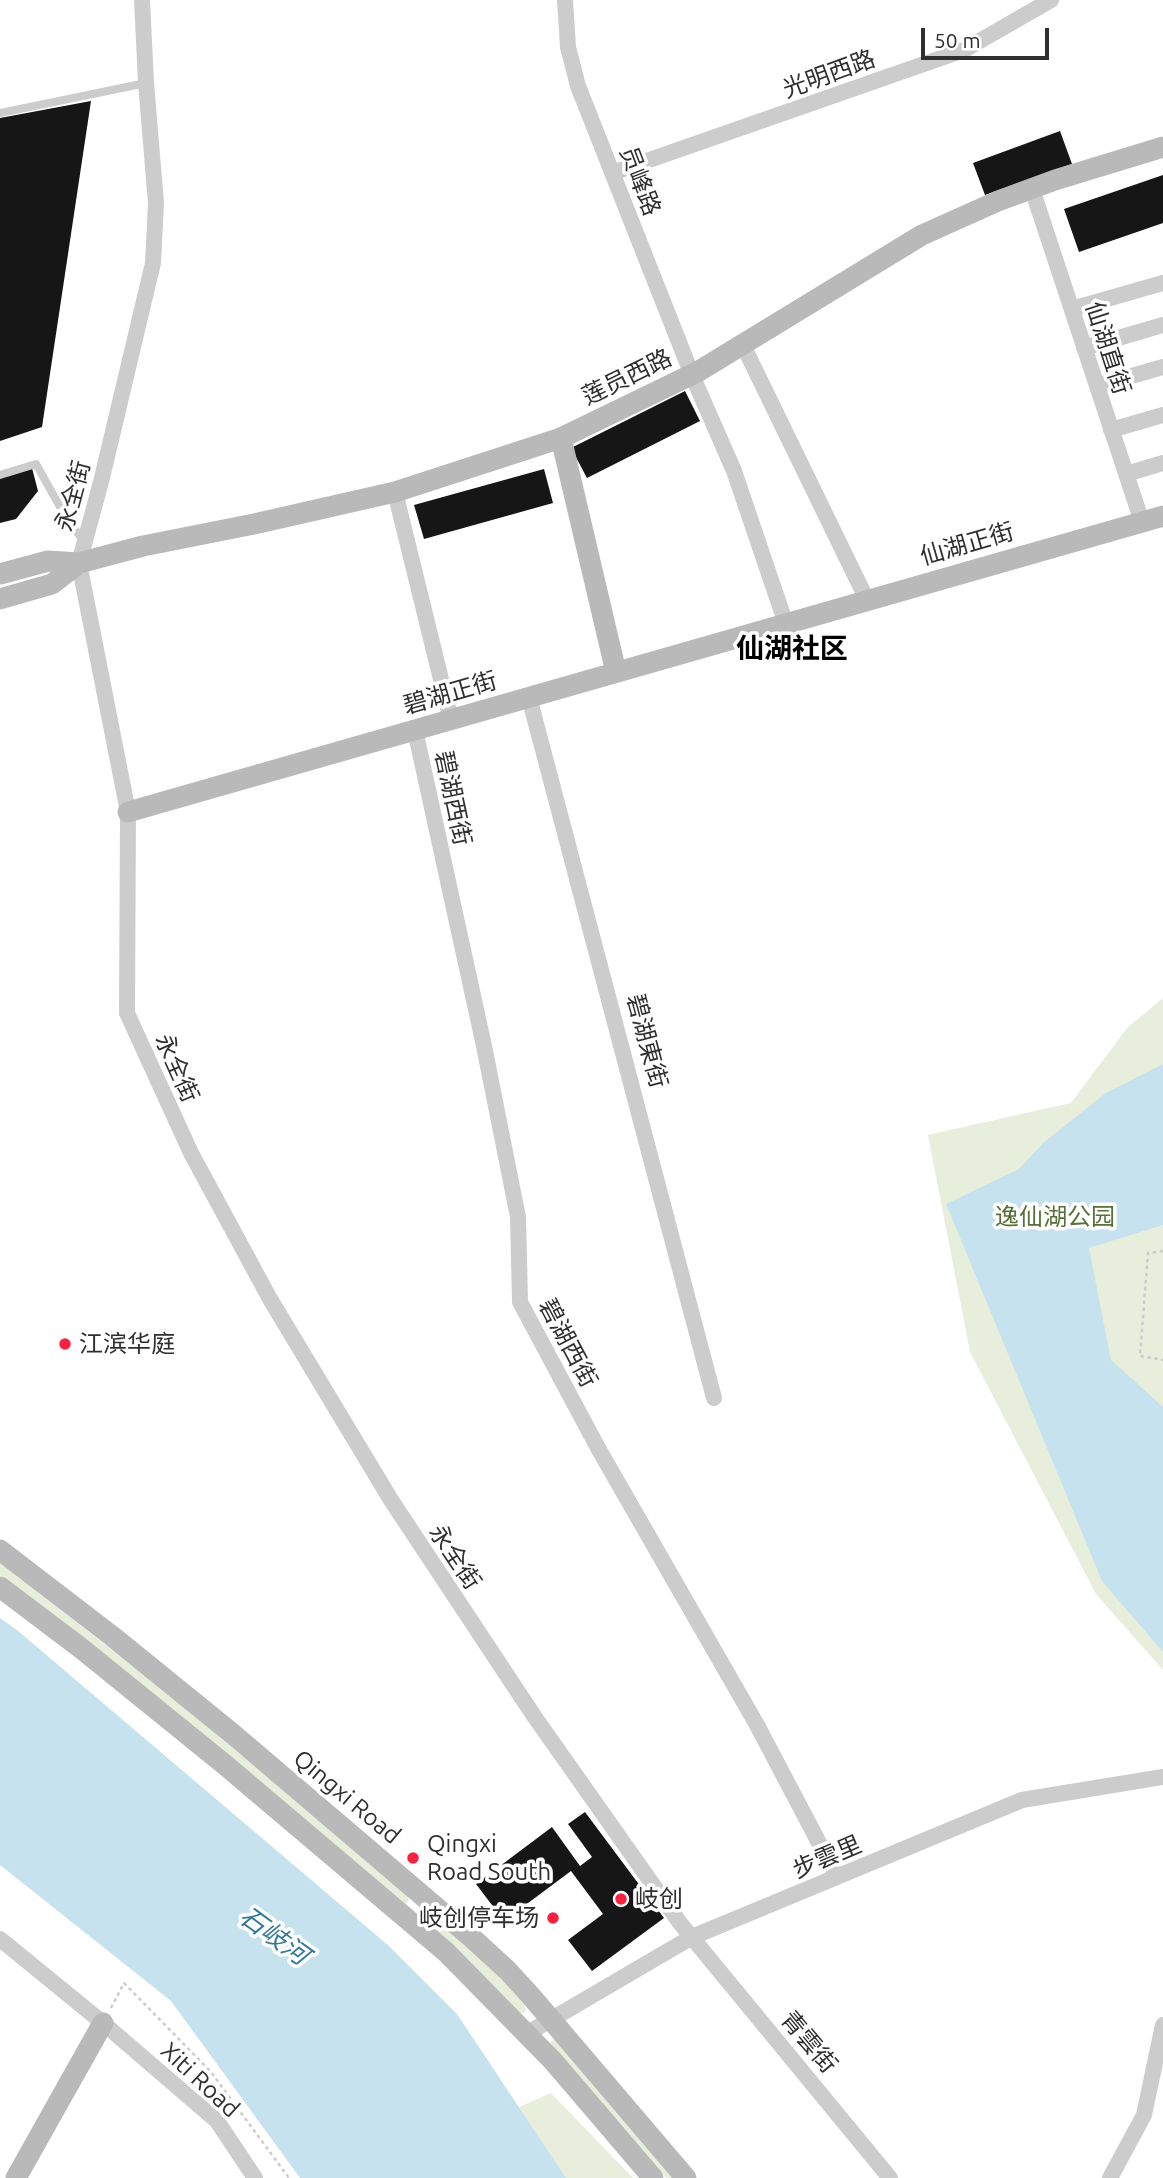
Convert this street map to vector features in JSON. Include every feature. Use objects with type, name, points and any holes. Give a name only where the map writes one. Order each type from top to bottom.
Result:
[{"type":"main road","name":"莲员西路","points":[[0,574],[82,552],[143,546],[395,492],[561,438],[692,375],[922,235],[998,201],[1163,147]]},
{"type":"main road","points":[[561,438],[616,672]]},
{"type":"main road","name":"仙湖正街","points":[[786,624],[1163,516]]},
{"type":"main road","name":"莲员西路","points":[[0,599],[52,584],[82,552]]},
{"type":"main road","name":"碧湖正街","points":[[128,813],[786,624]]},
{"type":"main road","name":"Qingxi Road","points":[[0,1550],[234,1735],[507,1970],[686,2178]]},
{"type":"main road","points":[[0,1587],[82,1649],[224,1764],[446,1952],[528,2033],[653,2178]]},
{"type":"main road","points":[[406,1918],[420,1909],[424,1896]]},
{"type":"main road","points":[[16,2178],[103,2023]]},
{"type":"street","name":"永全街","points":[[142,0],[156,203],[153,263],[82,552],[128,813],[127,1013],[191,1153],[270,1299],[391,1500],[542,1727],[692,1937]]},
{"type":"street","name":"员峰路","points":[[565,0],[568,47],[578,86],[692,375],[734,471],[786,624]]},
{"type":"street","name":"光明西路","points":[[612,173],[964,50],[1051,0]]},
{"type":"street","name":"仙湖直街","points":[[1032,189],[1142,522]]},
{"type":"street","points":[[1072,309],[1163,283]]},
{"type":"street","points":[[1084,348],[1163,326]]},
{"type":"street","points":[[743,345],[867,600]]},
{"type":"street","points":[[1097,386],[1163,367]]},
{"type":"street","points":[[1111,430],[1163,415]]},
{"type":"street","points":[[1126,474],[1163,463]]},
{"type":"street","points":[[395,492],[451,719]]},
{"type":"street","name":"碧湖東街","points":[[529,697],[714,1398]]},
{"type":"street","name":"碧湖西街","points":[[415,730],[519,1217],[520,1302],[598,1448],[757,1724],[838,1877]]},
{"type":"street","name":"步雲里","points":[[528,2033],[692,1937],[1022,1800],[1163,1777]]},
{"type":"street","name":"青雲街","points":[[692,1937],[890,2178]]},
{"type":"street","name":"Xiti Road","points":[[0,1939],[217,2121],[255,2178]]},
{"type":"street","points":[[1110,2178],[1144,2115],[1163,2025]]},
{"type":"lane","points":[[0,113],[146,83]]},
{"type":"lane","points":[[0,475],[36,464],[82,552]]},
{"type":"path","points":[[1163,1251],[1148,1252],[1140,1356],[1163,1360]]},
{"type":"path","points":[[103,2023],[124,1983],[211,2072],[289,2178]]},
{"type":"green space","name":"逸仙湖公园","points":[[1163,998],[1163,1670],[1096,1594],[970,1352],[928,1135],[1071,1103],[1127,1028]]},
{"type":"green space","points":[[0,1563],[161,1688],[406,1892],[409,1900],[406,1904],[114,1662],[0,1575]]},
{"type":"green space","points":[[429,1911],[498,1976],[524,2004],[524,2013],[519,2013],[423,1921]]},
{"type":"green space","points":[[555,2038],[675,2178],[666,2178],[550,2043]]},
{"type":"green space","points":[[551,2093],[633,2178],[565,2178],[519,2107]]},
{"type":"water","name":"逸仙湖公园","points":[[1163,1064],[1163,1225],[1089,1248],[1111,1360],[1163,1407],[1163,1652],[1102,1581],[946,1204],[1019,1169],[1043,1143],[1106,1093]]},
{"type":"water","name":"石岐河","points":[[0,1618],[389,1946],[457,2014],[566,2178],[300,2178],[171,2001],[0,1865]]},
{"type":"building","points":[[91,101],[42,427],[0,441],[0,118]]},
{"type":"building","points":[[1060,131],[1072,164],[985,195],[973,163]]},
{"type":"building","points":[[1163,175],[1163,223],[1079,252],[1064,209]]},
{"type":"building","points":[[685,391],[700,421],[587,478],[571,448]]},
{"type":"building","points":[[32,468],[38,491],[16,519],[0,523],[0,478]]},
{"type":"building","points":[[544,469],[553,503],[424,539],[414,505]]},
{"type":"building","name":"岐创","points":[[585,1812],[664,1918],[592,1971],[568,1940],[603,1914],[571,1871],[504,1921],[476,1884],[552,1827],[580,1866],[592,1857],[568,1824]]},
{"type":"place","name":"江滨华庭","points":[[65,1344]]},
{"type":"place","name":"Qingxi Road South","points":[[413,1858]]},
{"type":"place","name":"岐创","points":[[621,1899]]},
{"type":"place","name":"岐创停车场","points":[[553,1918]]},
{"type":"district","name":"仙湖社区","points":[[792,649]]}]
